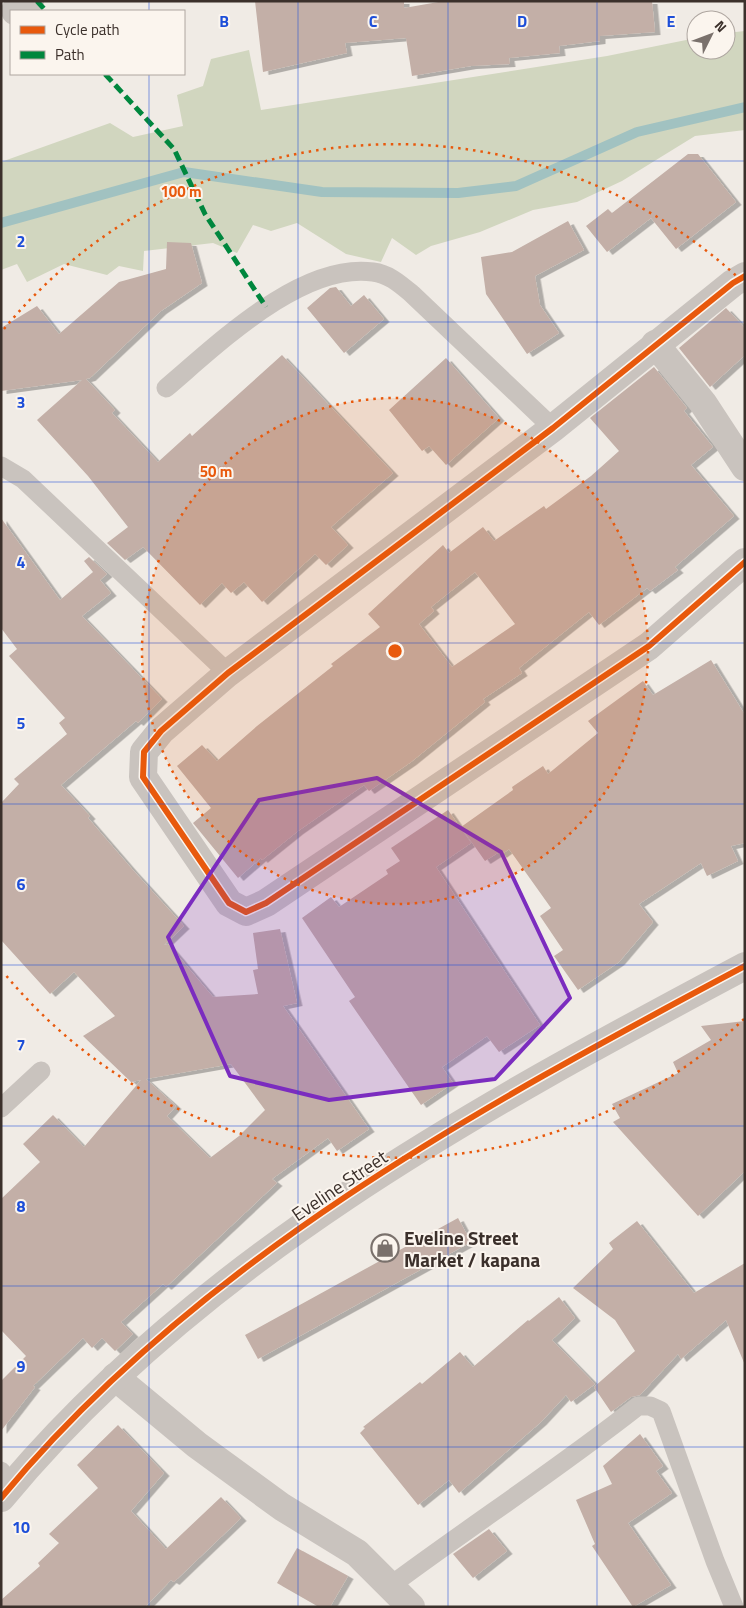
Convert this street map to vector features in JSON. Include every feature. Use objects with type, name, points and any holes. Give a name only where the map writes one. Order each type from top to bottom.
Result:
[{"type":"street","points":[[16,10],[30,1]]},
{"type":"street","points":[[745,276],[733,282],[553,428],[228,673],[161,730],[144,752],[144,777],[228,903],[246,912],[274,897],[649,646],[745,562]]},
{"type":"street","points":[[655,344],[703,403],[745,467]]},
{"type":"street","name":"Eveline Street","points":[[5,1485],[115,1377],[207,1296],[356,1191],[504,1098],[745,966]]},
{"type":"street","points":[[115,1377],[197,1446],[282,1507],[357,1553],[411,1607]]},
{"type":"lane","points":[[166,388],[258,312],[302,286],[349,271],[374,272],[394,279],[412,294],[553,428]]},
{"type":"lane","points":[[1,466],[22,478],[228,673]]},
{"type":"lane","points":[[1,1108],[41,1070]]},
{"type":"lane","points":[[390,1586],[460,1534],[545,1476],[638,1406],[650,1406],[661,1411],[715,1561],[734,1607]]},
{"type":"highlighted area","points":[[377,778],[501,852],[570,998],[495,1079],[329,1100],[230,1076],[168,937],[259,800]]},
{"type":"green space","points":[[745,31],[745,130],[695,136],[622,181],[577,202],[533,210],[480,232],[431,246],[416,255],[392,238],[381,262],[346,254],[297,223],[271,231],[253,225],[237,253],[213,243],[144,251],[143,271],[119,266],[107,275],[64,264],[27,282],[17,264],[1,270],[1,162],[110,123],[133,137],[183,126],[177,95],[203,86],[211,59],[249,50],[261,110],[607,56],[686,40],[686,60],[736,60],[736,32]]},
{"type":"building","points":[[255,1],[404,1],[404,8],[444,1],[652,1],[655,32],[600,36],[600,41],[559,46],[560,53],[509,58],[510,64],[471,66],[412,76],[406,38],[345,43],[347,53],[263,72]]},
{"type":"building","points":[[688,154],[698,154],[736,202],[676,249],[651,218],[607,252],[586,226],[608,209],[612,213]]},
{"type":"building","points":[[568,221],[584,250],[535,276],[540,305],[559,333],[527,354],[486,294],[481,257],[512,252]]},
{"type":"building","points":[[167,242],[191,243],[202,283],[161,311],[90,378],[86,379],[115,410],[112,413],[158,462],[190,433],[192,436],[282,355],[393,473],[331,527],[348,545],[326,565],[315,554],[262,602],[244,582],[231,593],[222,583],[200,605],[143,547],[125,560],[107,543],[128,527],[88,476],[37,420],[82,380],[1,391],[1,328],[37,306],[59,334],[119,282],[166,269]]},
{"type":"building","points":[[336,287],[351,306],[364,295],[384,319],[344,353],[307,308],[330,288]]},
{"type":"building","points":[[726,308],[745,328],[745,355],[710,387],[679,348]]},
{"type":"building","points":[[446,358],[499,418],[446,465],[429,446],[422,451],[389,410]]},
{"type":"building","points":[[654,367],[687,408],[684,411],[713,447],[691,465],[734,516],[675,567],[678,570],[650,591],[647,588],[599,625],[589,612],[519,668],[522,673],[483,699],[485,702],[411,762],[369,791],[364,785],[298,831],[262,860],[261,858],[238,878],[193,823],[211,808],[177,766],[202,745],[217,761],[257,726],[333,666],[331,664],[380,627],[368,614],[443,545],[449,553],[483,527],[494,541],[544,506],[546,509],[591,476],[619,451],[590,418]],"holes":[[[475,572],[515,624],[452,667],[419,624],[434,611],[431,607]]]},
{"type":"building","points":[[1,518],[60,600],[93,572],[84,561],[89,557],[107,574],[100,580],[111,593],[82,616],[162,699],[138,723],[136,721],[61,785],[90,816],[88,818],[132,869],[184,926],[164,945],[168,944],[213,997],[258,994],[253,970],[258,969],[253,933],[280,929],[297,1003],[283,1006],[369,1129],[337,1151],[328,1138],[272,1179],[277,1183],[166,1287],[163,1284],[121,1322],[133,1334],[115,1351],[102,1338],[92,1348],[83,1338],[33,1386],[35,1387],[1,1431],[1,1381],[26,1356],[1,1330],[1,1199],[40,1162],[23,1144],[53,1115],[84,1147],[141,1080],[131,1082],[83,1036],[115,1016],[74,972],[50,994],[1,940],[1,803],[19,784],[14,779],[67,734],[59,723],[65,718],[9,656],[17,649],[1,628]],"holes":[[[231,1064],[265,1110],[239,1136],[210,1158],[167,1116],[176,1106],[146,1079]]]},
{"type":"building","points":[[711,660],[745,715],[745,843],[731,846],[738,861],[707,876],[701,863],[639,904],[653,922],[619,962],[578,990],[554,956],[563,950],[540,916],[551,908],[509,849],[501,855],[499,852],[485,861],[461,827],[513,790],[512,787],[543,766],[548,774],[598,733],[588,721],[643,681],[653,695]]},
{"type":"building","points":[[448,810],[471,843],[436,867],[540,1025],[499,1052],[487,1036],[442,1067],[453,1083],[421,1105],[349,1001],[355,997],[302,918],[331,897],[339,907],[388,874],[386,870],[400,861],[391,848]]},
{"type":"building","points":[[745,1021],[745,1171],[698,1216],[613,1122],[620,1118],[612,1104],[678,1073],[673,1062],[711,1040],[701,1026]]},
{"type":"building","points":[[458,1218],[471,1242],[258,1359],[245,1335]]},
{"type":"building","points":[[637,1221],[694,1293],[745,1263],[745,1365],[726,1320],[681,1359],[678,1354],[640,1395],[631,1397],[611,1412],[594,1387],[635,1351],[615,1320],[573,1288],[613,1249],[609,1243]]},
{"type":"building","points":[[559,1297],[575,1318],[552,1340],[595,1384],[571,1402],[566,1395],[541,1422],[459,1493],[449,1480],[418,1505],[360,1433],[365,1428],[363,1427],[420,1382],[422,1384],[460,1352],[473,1367],[528,1320]]},
{"type":"building","points":[[118,1425],[164,1473],[131,1511],[166,1549],[221,1497],[241,1518],[174,1582],[171,1580],[145,1607],[1,1607],[1,1600],[40,1566],[38,1563],[59,1543],[49,1534],[98,1488],[77,1465]]},
{"type":"building","points":[[640,1434],[663,1466],[656,1471],[672,1493],[628,1523],[671,1585],[633,1607],[592,1546],[595,1544],[576,1500],[612,1484],[603,1466]]},
{"type":"building","points":[[489,1529],[507,1551],[473,1578],[453,1554]]},
{"type":"building","points":[[297,1548],[348,1576],[330,1607],[319,1607],[277,1583]]},
{"type":"waterway","points":[[1,223],[184,172],[322,192],[458,193],[516,186],[637,132],[745,107]]},
{"type":"marked path","points":[[37,1],[45,10]]},
{"type":"marked path","points":[[106,75],[174,149],[205,214],[266,307]]},
{"type":"cycle path","points":[[745,276],[733,283],[553,428],[228,673],[161,731],[144,752],[143,777],[229,903],[246,912],[266,903],[649,646],[745,562]]},
{"type":"cycle path","points":[[1,1498],[78,1413],[163,1335],[252,1263],[346,1196],[443,1134],[543,1076],[745,966]]},
{"type":"place","name":"Eveline Street Market / kapana","points":[[385,1248]]}]
